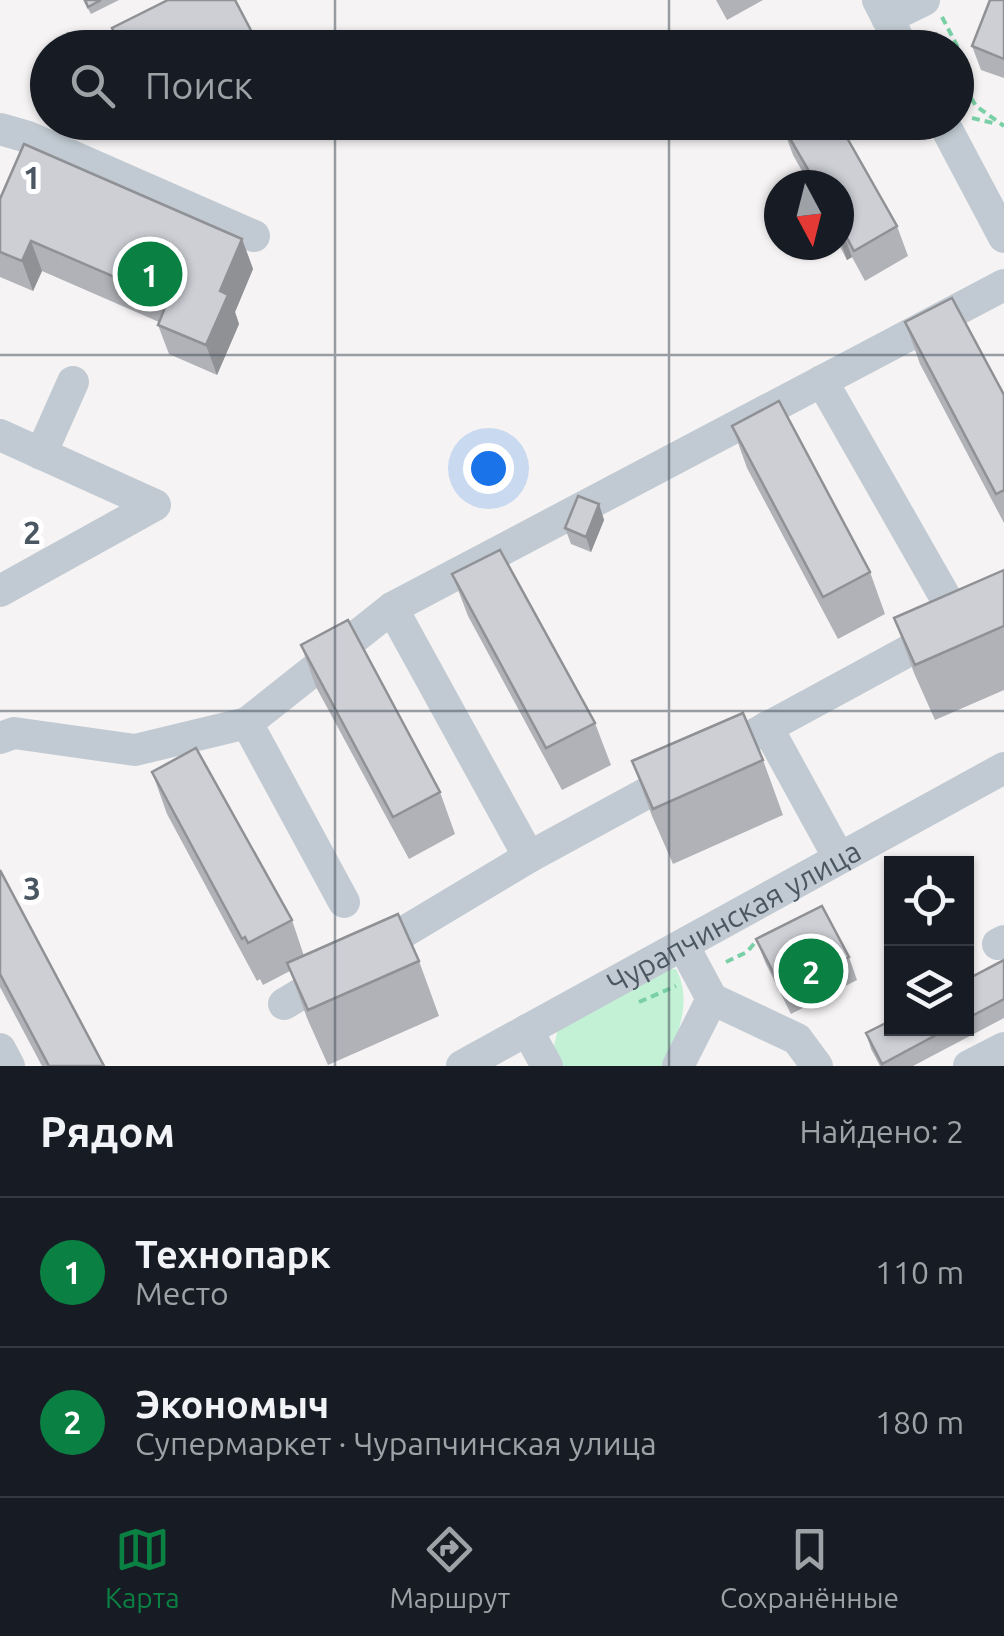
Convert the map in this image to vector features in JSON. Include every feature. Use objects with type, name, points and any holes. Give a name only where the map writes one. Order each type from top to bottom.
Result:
[{"type":"street","points":[[882,9],[932,7]]},
{"type":"street","points":[[14,133],[14,169]]},
{"type":"street","points":[[30,140],[254,236]]},
{"type":"street","points":[[964,140],[999,216]]},
{"type":"street","points":[[0,738],[14,733],[135,750],[247,723],[392,608],[1004,285]]},
{"type":"street","points":[[822,381],[960,623]]},
{"type":"street","points":[[41,454],[73,382]]},
{"type":"street","points":[[0,435],[156,505],[0,591]]},
{"type":"street","points":[[284,1004],[529,857],[1004,598]]},
{"type":"street","points":[[392,608],[529,857]]},
{"type":"street","points":[[247,723],[344,902]]},
{"type":"street","points":[[767,726],[838,858]]},
{"type":"street","name":"Чурапчинская улица","points":[[462,1066],[1004,768]]},
{"type":"street","points":[[683,945],[712,999],[797,1040],[817,1066]]},
{"type":"street","points":[[678,1066],[712,999]]},
{"type":"street","points":[[527,1030],[547,1066]]},
{"type":"street","points":[[969,1066],[1004,1048]]},
{"type":"street","points":[[0,1049],[9,1066]]},
{"type":"path","points":[[932,7],[946,30]]},
{"type":"path","points":[[974,103],[1001,125]]},
{"type":"path","points":[[974,122],[1001,125]]},
{"type":"green space","points":[[661,969],[676,969],[683,994],[678,1030],[664,1066],[561,1066],[554,1046],[559,1024]]},
{"type":"building","points":[[168,0],[235,0],[251,30],[113,30]]},
{"type":"building","points":[[990,0],[1004,0],[1004,59],[974,47]]},
{"type":"building","points":[[791,140],[848,140],[897,226],[854,251],[854,170],[808,170]]},
{"type":"building","points":[[24,144],[242,239],[220,291],[228,295],[206,345],[158,325],[168,300],[31,241],[22,261],[0,252],[0,199]]},
{"type":"building","points":[[952,298],[1004,395],[1004,490],[996,494],[905,322]]},
{"type":"building","points":[[779,401],[870,572],[823,597],[732,426]]},
{"type":"building","points":[[578,496],[599,504],[586,537],[565,528]]},
{"type":"building","points":[[500,550],[595,723],[546,748],[452,574]]},
{"type":"building","points":[[1004,570],[1004,626],[915,665],[894,618]]},
{"type":"building","points":[[348,620],[440,792],[393,817],[301,645]]},
{"type":"building","points":[[743,713],[763,760],[653,809],[632,761]]},
{"type":"building","points":[[196,748],[292,920],[248,943],[245,937],[242,939],[152,772]]},
{"type":"building","points":[[0,870],[104,1066],[49,1066],[0,974]]},
{"type":"building","points":[[822,906],[849,957],[783,991],[756,939]]},
{"type":"building","points":[[398,914],[419,961],[308,1010],[287,963]]},
{"type":"building","points":[[1004,960],[1004,999],[974,1015],[974,976]]},
{"type":"building","points":[[884,1024],[884,1036],[934,1036],[882,1064],[866,1033]]},
{"type":"place","name":"Технопарк","points":[[150,274]]},
{"type":"place","name":"Экономыч","points":[[811,971]]}]
